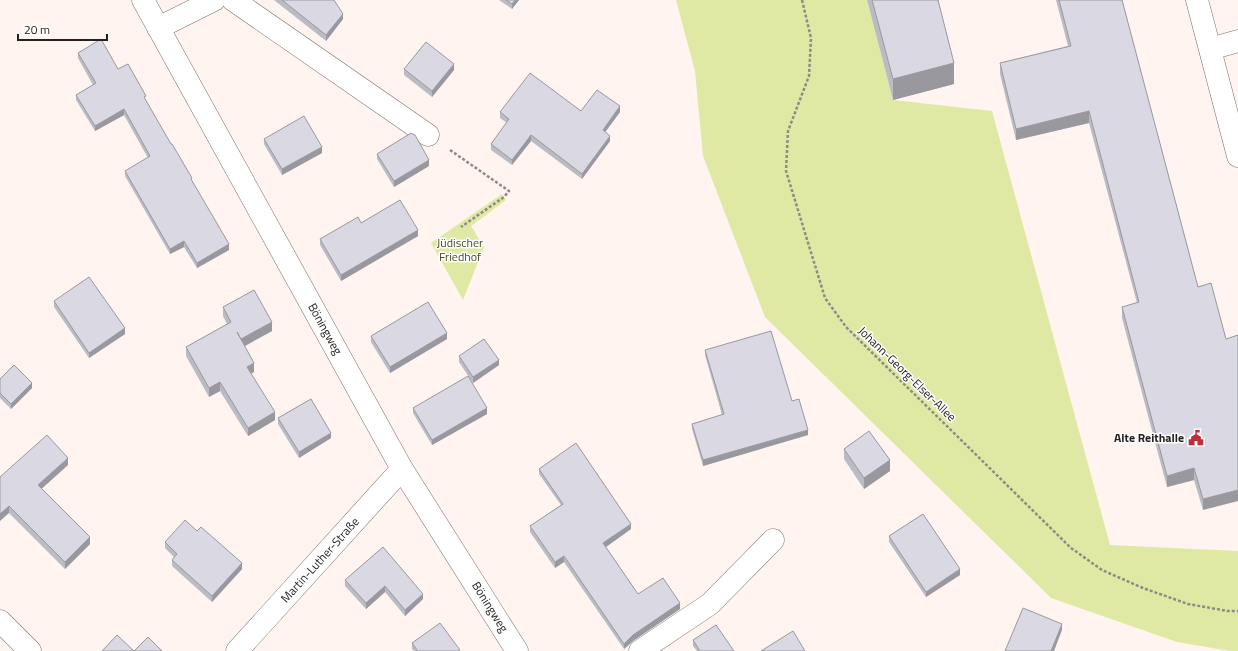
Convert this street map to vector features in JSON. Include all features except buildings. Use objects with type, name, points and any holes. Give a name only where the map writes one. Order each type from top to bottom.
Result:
[{"type":"street","name":"Böningweg","points":[[143,0],[402,469],[517,651]]},
{"type":"street","points":[[158,28],[214,0]]},
{"type":"street","points":[[233,0],[428,135]]},
{"type":"street","points":[[1197,0],[1238,156]]},
{"type":"street","points":[[1210,49],[1238,41]]},
{"type":"street","name":"Martin-Luther-Straße","points":[[237,651],[402,469]]},
{"type":"street","points":[[640,651],[710,604],[773,540]]},
{"type":"street","points":[[0,621],[30,651]]},
{"type":"path","name":"Johann-Georg-Elser-Allee","points":[[802,0],[811,38],[809,76],[788,131],[786,171],[825,298],[846,327],[1071,548],[1102,570],[1143,588],[1188,604],[1238,612]]},
{"type":"path","points":[[428,135],[509,191],[504,197],[461,227]]},
{"type":"green space","points":[[676,0],[867,0],[893,100],[992,111],[1110,545],[1238,551],[1238,651],[1177,642],[1051,598],[765,317],[703,156],[695,71]]},
{"type":"green space","name":"Jüdischer Friedhof","points":[[502,194],[506,200],[471,226],[484,247],[463,300],[431,243]]},
{"type":"place","name":"Alte Reithalle","points":[[1196,438]]}]
